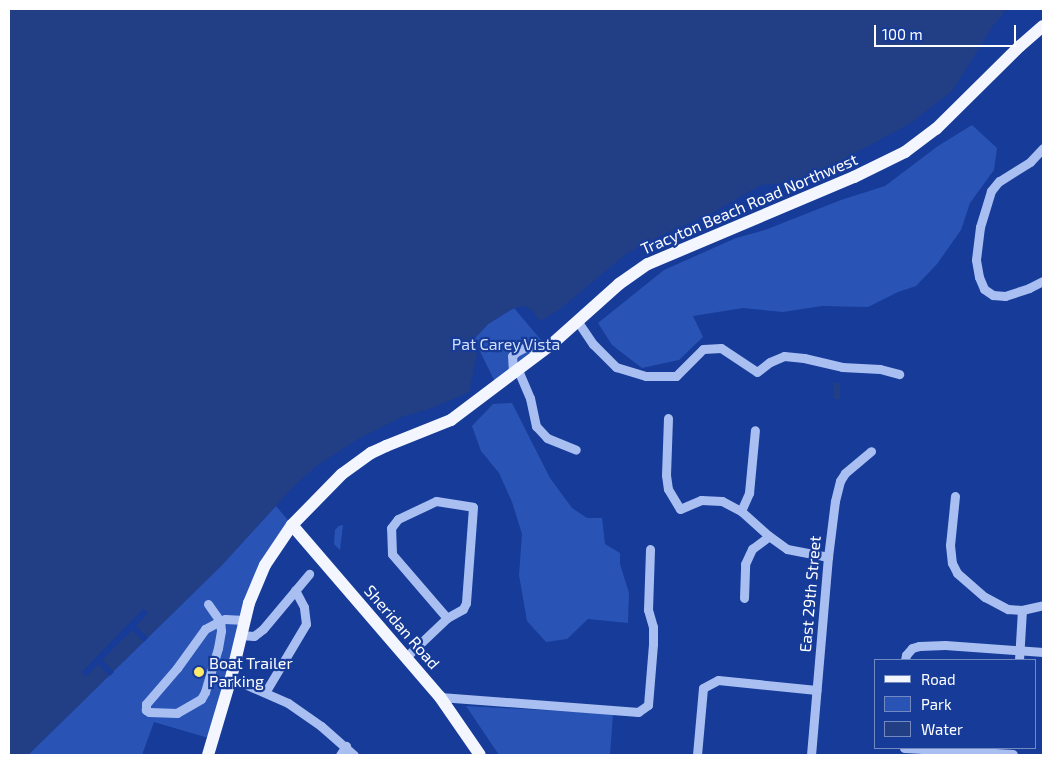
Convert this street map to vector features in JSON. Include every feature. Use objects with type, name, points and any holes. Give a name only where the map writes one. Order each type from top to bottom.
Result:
[{"type":"main road","name":"Tracyton Beach Road Northwest","points":[[208,755],[231,678],[244,620],[265,565],[292,525],[328,486],[356,463],[386,446],[451,420],[578,322],[619,284],[648,264],[854,177],[905,152],[936,129],[1020,46],[1043,26]]},
{"type":"main road","name":"Sheridan Road","points":[[292,525],[440,697],[480,755]]},
{"type":"street","points":[[1043,148],[1030,162],[999,181],[991,191],[980,227],[976,260],[979,277],[984,289],[993,294],[1005,296],[1043,281]]},
{"type":"street","points":[[578,322],[593,344],[616,367],[646,376],[676,376],[703,349],[721,348],[757,372],[770,362],[784,356],[804,358],[842,367],[880,369],[899,374]]},
{"type":"street","points":[[515,372],[530,398],[536,426],[547,438],[576,450]]},
{"type":"street","points":[[668,418],[666,475],[668,489],[680,509],[700,500],[722,501],[741,511],[787,549],[828,557]]},
{"type":"street","points":[[741,511],[749,493],[755,430]]},
{"type":"street","name":"East 29th Street","points":[[811,755],[828,557],[835,501],[840,481],[845,473],[871,451]]},
{"type":"street","points":[[955,496],[950,545],[954,569],[961,578],[985,597],[1008,609],[1022,610],[1043,605]]},
{"type":"street","points":[[406,657],[447,618],[463,609],[466,604],[473,507],[436,501],[393,523],[392,554],[447,618]]},
{"type":"street","points":[[744,598],[745,564],[752,548],[769,536]]},
{"type":"street","points":[[440,697],[638,712],[648,705],[653,627],[648,610],[647,586],[650,549]]},
{"type":"street","points":[[240,635],[254,636],[308,574]]},
{"type":"street","points":[[266,692],[306,624],[304,607],[295,590]]},
{"type":"street","points":[[208,604],[220,621],[218,648],[201,699],[177,713],[146,710],[146,704],[177,668],[205,629],[220,621],[244,620]]},
{"type":"street","points":[[1019,659],[1022,610]]},
{"type":"street","points":[[905,659],[912,648],[919,646],[945,645],[1043,652]]},
{"type":"street","points":[[231,678],[266,692],[321,726],[354,755]]},
{"type":"street","points":[[697,755],[703,688],[718,680],[816,690]]},
{"type":"street","points":[[340,755],[346,746]]},
{"type":"street","points":[[931,749],[1013,752]]},
{"type":"green space","points":[[972,125],[997,148],[994,170],[970,203],[961,230],[937,264],[916,286],[898,292],[868,307],[822,306],[783,312],[743,308],[693,316],[703,337],[679,360],[642,368],[612,345],[598,323],[664,270],[736,238],[765,230],[841,200],[885,186],[938,146]]},
{"type":"green space","name":"Pat Carey Vista","points":[[514,308],[547,347],[497,386],[474,339],[488,324]]},
{"type":"green space","points":[[512,403],[550,478],[572,508],[587,518],[602,518],[605,544],[620,553],[620,564],[629,593],[628,623],[588,619],[567,639],[546,642],[527,621],[519,575],[522,534],[512,502],[499,473],[481,451],[472,426],[493,404]]},
{"type":"green space","points":[[276,506],[292,525],[271,554],[212,739],[154,722],[142,755],[28,755],[222,565]]},
{"type":"green space","points":[[343,525],[340,550],[334,544],[335,530]]},
{"type":"green space","points":[[466,706],[613,714],[610,755],[499,755]]},
{"type":"water","points":[[9,9],[1007,9],[993,26],[953,90],[911,123],[833,165],[789,183],[761,185],[707,216],[666,233],[626,254],[560,309],[543,320],[538,319],[532,310],[523,306],[510,310],[488,324],[474,339],[477,354],[469,392],[435,407],[402,417],[358,439],[318,465],[293,487],[222,565],[28,755],[9,755]]},
{"type":"water","points":[[834,383],[840,383],[840,399],[834,399]]},
{"type":"pier","points":[[143,609],[148,613],[136,626],[148,638],[144,642],[132,630],[102,660],[114,672],[110,676],[98,664],[86,677],[82,672]]},
{"type":"place","name":"Boat Trailer Parking","points":[[199,672]]}]
